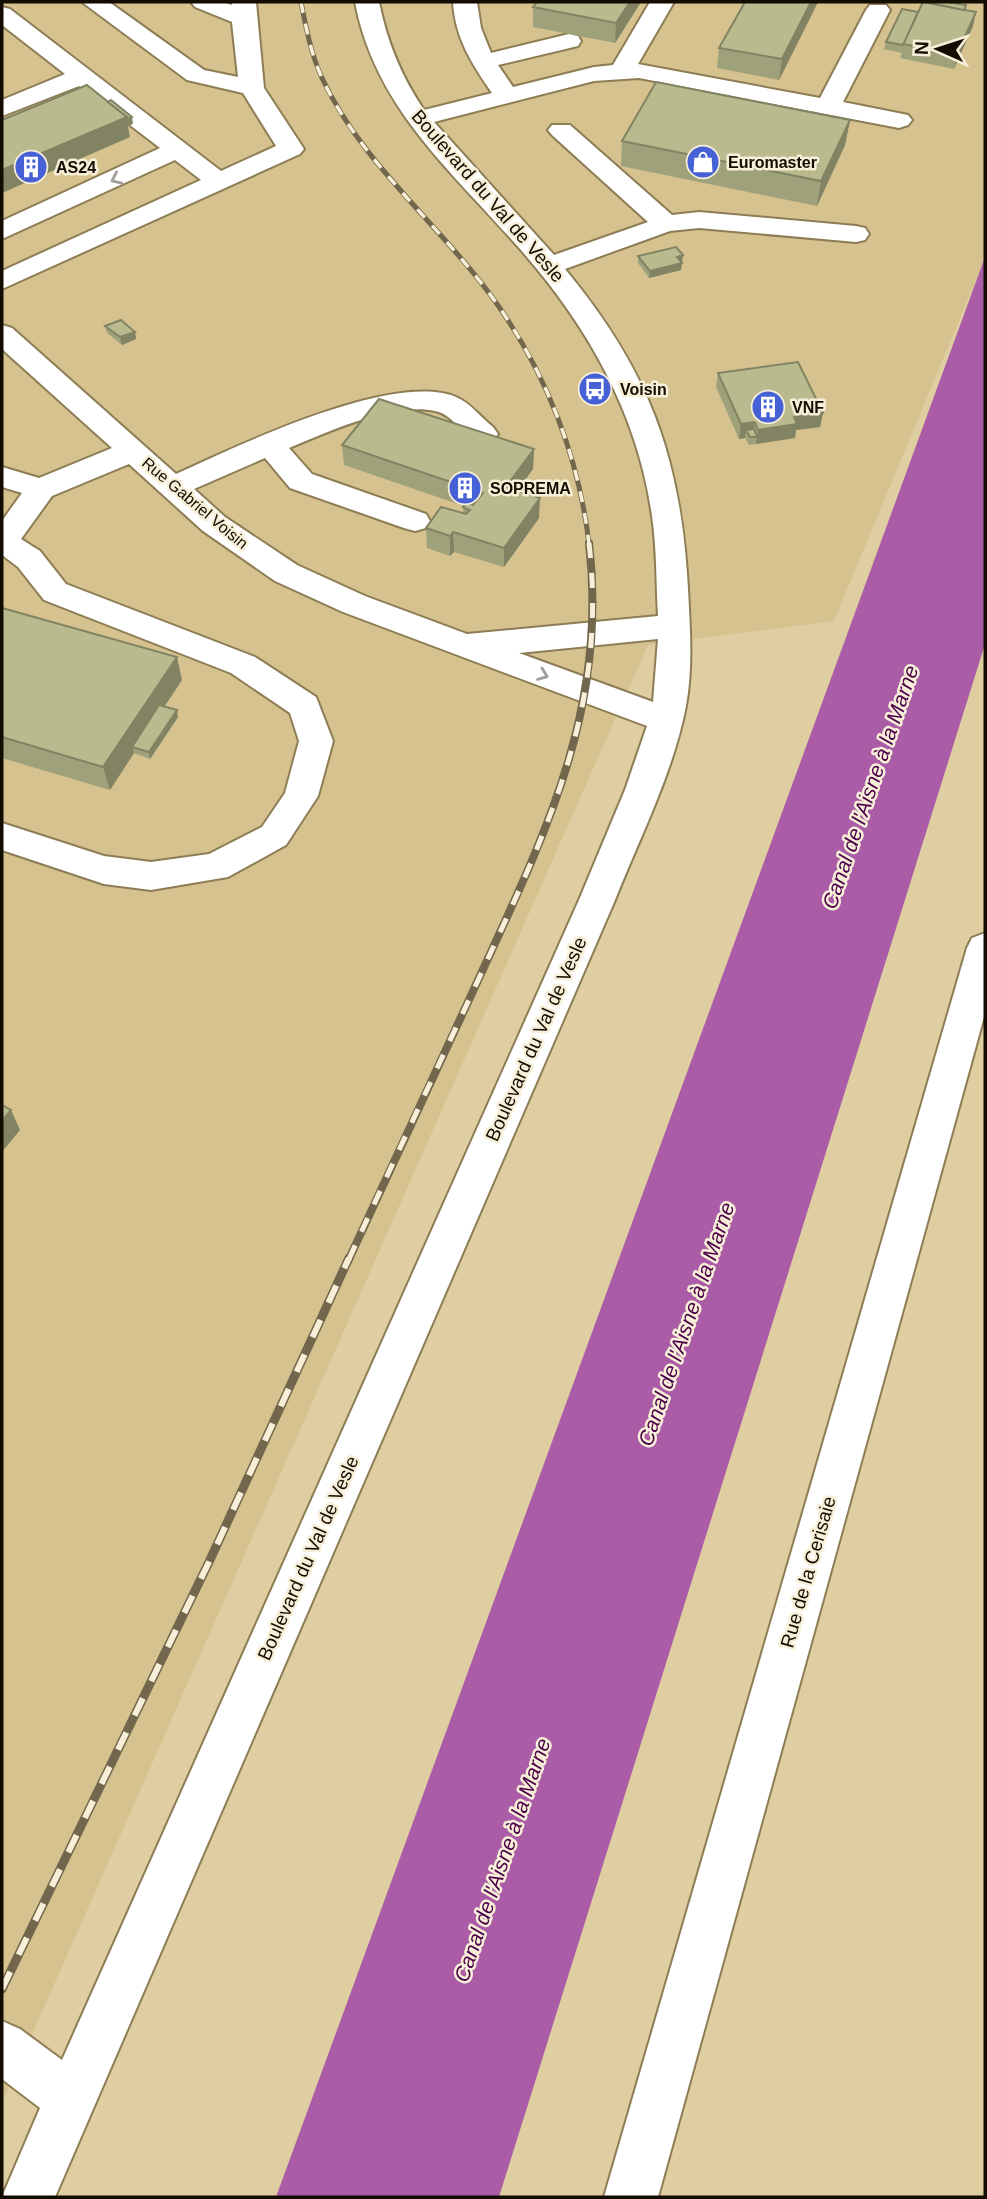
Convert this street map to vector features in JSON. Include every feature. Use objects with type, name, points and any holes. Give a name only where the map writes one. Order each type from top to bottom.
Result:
[{"type":"street","points":[[94,2],[196,75],[252,88]]},
{"type":"street","points":[[2,281],[291,149],[252,88],[244,10],[203,2]]},
{"type":"street","name":"Boulevard du Val de Vesle","points":[[28,2197],[597,900],[666,720],[673,672],[674,626],[667,513],[656,458],[632,393],[608,345],[551,265],[418,119],[387,66],[369,19],[367,2]]},
{"type":"street","points":[[465,2],[465,21],[482,62],[507,96]]},
{"type":"street","points":[[622,71],[662,2]]},
{"type":"street","points":[[828,107],[878,10]]},
{"type":"street","points":[[5,20],[219,182]]},
{"type":"street","points":[[482,62],[569,41]]},
{"type":"street","points":[[418,119],[594,74],[639,71],[899,120]]},
{"type":"street","points":[[2,109],[82,76]]},
{"type":"street","points":[[561,130],[666,224]]},
{"type":"street","points":[[2,231],[177,150]]},
{"type":"street","points":[[551,265],[666,224],[699,220],[856,234]]},
{"type":"street","name":"Rue Gabriel Voisin","points":[[2,334],[214,524],[286,573],[354,604],[666,720]]},
{"type":"street","points":[[173,487],[332,421],[404,400],[446,404],[482,434]]},
{"type":"street","points":[[271,445],[301,481],[415,521]]},
{"type":"street","points":[[2,836],[104,870],[151,876],[216,867],[274,836],[301,796],[316,741],[304,706],[243,665],[55,592],[29,559],[4,540],[41,489],[132,451]]},
{"type":"street","points":[[2,477],[41,489]]},
{"type":"street","name":"Rue Gabriel Voisin","points":[[456,641],[515,642],[674,626]]},
{"type":"street","name":"Rue de la Cerisaie","points":[[631,2197],[985,948]]},
{"type":"street","points":[[2,2047],[71,2099]]},
{"type":"shaded area","points":[[2,2],[985,2],[985,258],[834,621],[648,645],[2,2102]]},
{"type":"water","name":"Canal de l'Aisne à la Marne","points":[[985,257],[985,644],[499,2197],[276,2197]]},
{"type":"building","points":[[537,2],[630,2],[616,23],[533,7]]},
{"type":"building","points":[[745,2],[811,2],[782,59],[719,48]]},
{"type":"building","points":[[923,2],[976,12],[957,54],[903,44]]},
{"type":"building","points":[[925,2],[947,2],[966,5],[964,10]]},
{"type":"building","points":[[902,9],[918,12],[903,45],[886,42]]},
{"type":"building","points":[[656,82],[850,120],[821,181],[622,141]]},
{"type":"building","points":[[87,85],[127,117],[2,170],[2,120]]},
{"type":"building","points":[[111,100],[132,117],[127,119],[108,102]]},
{"type":"building","points":[[676,247],[683,255],[677,257],[682,263],[650,271],[638,256]]},
{"type":"building","points":[[121,320],[135,332],[120,337],[105,326]]},
{"type":"building","name":"VNF","points":[[798,362],[823,413],[794,417],[797,424],[758,430],[755,422],[741,424],[718,373]]},
{"type":"building","name":"SOPREMA","points":[[379,399],[534,449],[506,487],[540,498],[504,548],[453,532],[450,536],[426,528],[441,507],[466,514],[470,510],[463,507],[467,502],[473,505],[483,493],[342,445]]},
{"type":"building","points":[[754,429],[757,437],[750,437],[746,430]]},
{"type":"building","points":[[2,608],[177,657],[103,767],[2,737]]},
{"type":"building","points":[[159,705],[177,710],[149,752],[132,747]]},
{"type":"building","points":[[2,1105],[11,1110],[2,1121]]},
{"type":"railway","points":[[301,2],[315,60],[339,110],[381,168],[452,248],[497,304],[531,359],[569,449],[589,544]]},
{"type":"railway","points":[[349,1259],[546,827],[579,719],[589,663],[593,605],[589,543]]},
{"type":"railway","points":[[2,1989],[209,1562],[349,1258]]},
{"type":"place","name":"Euromaster","points":[[703,162]]},
{"type":"place","name":"AS24","points":[[31,167]]},
{"type":"place","name":"Voisin","points":[[595,389]]},
{"type":"place","name":"VNF","points":[[768,407]]},
{"type":"place","name":"SOPREMA","points":[[465,488]]}]
